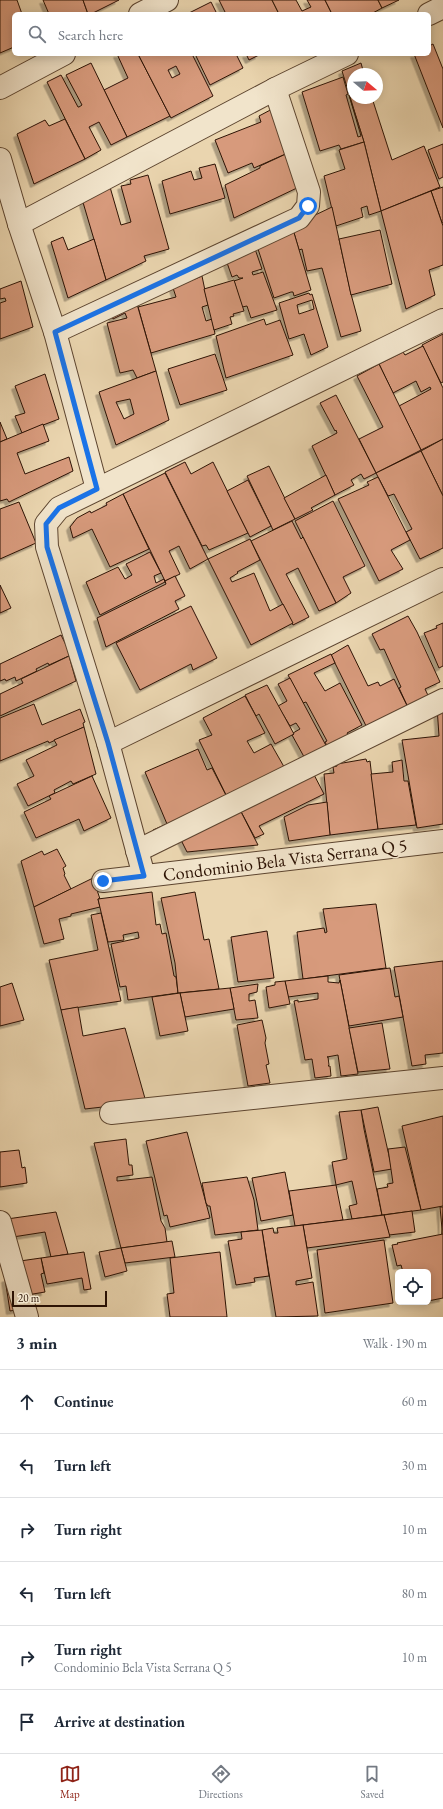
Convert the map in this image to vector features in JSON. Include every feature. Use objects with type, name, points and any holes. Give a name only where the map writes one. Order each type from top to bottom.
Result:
[{"type":"street","points":[[144,12],[167,0]]},
{"type":"street","points":[[431,13],[443,7]]},
{"type":"street","points":[[0,88],[60,56]]},
{"type":"street","points":[[19,224],[275,89],[343,56]]},
{"type":"street","points":[[55,332],[299,218],[308,206],[309,192],[275,89]]},
{"type":"street","points":[[0,159],[19,224],[55,332],[97,489]]},
{"type":"street","points":[[144,876],[108,743],[47,547],[46,524],[59,508],[443,320]]},
{"type":"street","points":[[108,743],[443,579]]},
{"type":"street","name":"Condominio Bela Vista Serrana Q 5","points":[[137,851],[443,700]]},
{"type":"street","name":"Condominio Bela Vista Serrana Q 5","points":[[103,881],[443,841]]},
{"type":"street","points":[[111,1113],[443,1078]]},
{"type":"street","points":[[0,1222],[27,1317]]},
{"type":"building","points":[[0,0],[17,0],[21,12],[12,12],[12,48],[0,53]]},
{"type":"building","points":[[43,0],[83,0],[87,12],[48,12]]},
{"type":"building","points":[[83,0],[119,0],[95,12],[87,12]]},
{"type":"building","points":[[219,0],[272,0],[278,12],[225,12]]},
{"type":"building","points":[[272,0],[296,0],[302,11],[311,7],[307,0],[325,0],[331,12],[278,12]]},
{"type":"building","points":[[325,0],[378,0],[382,8],[375,12],[331,12]]},
{"type":"building","points":[[378,0],[399,0],[382,8]]},
{"type":"building","points":[[211,2],[216,12],[191,12]]},
{"type":"building","points":[[433,44],[443,69],[443,128],[415,56],[431,56],[431,45]]},
{"type":"building","points":[[118,56],[139,56],[170,116],[127,137],[104,90],[128,78]]},
{"type":"building","points":[[139,56],[193,56],[213,96],[171,118]],"holes":[[[176,66],[180,74],[172,78],[168,70]]]},
{"type":"building","points":[[196,56],[237,56],[243,68],[210,85]]},
{"type":"building","points":[[247,56],[257,56],[249,60]]},
{"type":"building","points":[[91,63],[127,137],[111,145],[99,122],[89,127],[101,150],[85,159],[47,82],[61,75],[79,107],[82,105],[66,75]]},
{"type":"building","points":[[361,63],[362,68],[349,68]]},
{"type":"building","points":[[347,69],[347,87],[342,71]]},
{"type":"building","points":[[343,77],[347,91],[347,104],[349,104],[358,137],[361,136],[352,104],[364,142],[341,149],[339,145],[320,151],[302,92]]},
{"type":"building","points":[[352,104],[374,104],[392,160],[424,146],[440,187],[381,211],[364,142]]},
{"type":"building","points":[[276,107],[290,152],[254,168],[252,163],[228,173],[215,140],[261,122],[259,116]]},
{"type":"building","points":[[65,119],[85,159],[34,184],[17,134],[45,120],[49,126]]},
{"type":"building","points":[[364,142],[381,211],[369,215],[367,206],[361,208],[363,217],[336,226],[324,176],[345,169],[339,150]]},
{"type":"building","points":[[443,144],[443,177],[439,179],[428,150]]},
{"type":"building","points":[[288,153],[299,187],[234,218],[225,185]]},
{"type":"building","points":[[215,164],[225,198],[170,214],[162,181],[191,171],[194,180],[202,178],[199,168]]},
{"type":"building","points":[[148,175],[169,249],[144,256],[146,261],[106,280],[82,199],[110,187],[121,225],[131,222],[121,186],[131,184],[130,180]]},
{"type":"building","points":[[443,187],[443,223],[442,223],[431,191]]},
{"type":"building","points":[[431,191],[443,226],[443,265],[429,270],[435,295],[406,309],[381,211]]},
{"type":"building","points":[[332,207],[351,294],[361,331],[341,337],[322,268],[307,271],[302,249],[299,250],[292,226]]},
{"type":"building","points":[[292,226],[311,290],[294,296],[293,292],[291,292],[274,298],[258,249]]},
{"type":"building","points":[[380,230],[392,284],[351,295],[339,239]]},
{"type":"building","points":[[63,237],[68,250],[94,239],[106,280],[68,298],[51,242]]},
{"type":"building","points":[[255,249],[262,269],[252,272],[253,275],[263,272],[277,310],[251,318],[247,306],[242,307],[234,281],[243,278],[239,278],[237,275],[232,277],[225,257]]},
{"type":"building","points":[[202,276],[208,305],[202,307],[206,321],[212,319],[215,334],[151,353],[138,307],[176,297],[173,288]]},
{"type":"building","points":[[234,280],[244,311],[233,314],[234,316],[230,317],[232,324],[214,330],[204,289]]},
{"type":"building","points":[[21,281],[33,327],[0,339],[0,303],[6,301],[5,298],[0,299],[0,289]]},
{"type":"building","points":[[309,293],[310,295],[312,294],[328,347],[311,355],[304,334],[289,339],[279,303]],"holes":[[[312,300],[314,309],[299,314],[297,305]]]},
{"type":"building","points":[[137,304],[156,371],[137,378],[133,370],[120,373],[107,323],[127,318],[125,313],[113,319],[111,314]]},
{"type":"building","points":[[264,319],[266,325],[280,320],[293,355],[226,378],[216,336]]},
{"type":"building","points":[[443,334],[443,382],[441,383],[422,345]]},
{"type":"building","points":[[423,346],[443,388],[443,439],[421,450],[399,406],[431,389],[430,387],[421,392],[416,381],[393,393],[379,364],[403,352],[405,355]]},
{"type":"building","points":[[215,354],[227,390],[180,405],[168,369]]},
{"type":"building","points":[[379,364],[421,450],[376,473],[359,439],[383,427],[357,376]]},
{"type":"building","points":[[156,371],[169,420],[116,445],[99,392]],"holes":[[[130,399],[134,414],[124,419],[116,402]]]},
{"type":"building","points":[[45,374],[59,419],[22,433],[15,416],[25,413],[15,386]]},
{"type":"building","points":[[336,395],[376,473],[364,479],[361,474],[351,480],[354,485],[335,495],[312,446],[337,433],[320,403]]},
{"type":"building","points":[[0,422],[7,439],[0,442]]},
{"type":"building","points":[[43,424],[49,441],[17,453],[25,474],[69,457],[73,471],[9,502],[7,499],[0,501],[0,442]]},
{"type":"building","points":[[443,439],[443,496],[421,451]]},
{"type":"building","points":[[421,451],[443,496],[443,548],[420,559],[406,532],[412,529],[394,494],[388,496],[376,473]]},
{"type":"building","points":[[185,462],[191,474],[213,462],[248,533],[209,550],[206,545],[202,546],[165,472]]},
{"type":"building","points":[[269,466],[295,519],[273,530],[247,476]]},
{"type":"building","points":[[165,473],[208,559],[190,569],[179,546],[169,551],[180,574],[165,581],[123,494]]},
{"type":"building","points":[[326,475],[335,495],[311,508],[313,510],[295,519],[284,498]]},
{"type":"building","points":[[378,477],[410,540],[391,550],[403,569],[379,581],[338,499],[369,485],[367,482]]},
{"type":"building","points":[[248,480],[271,526],[250,537],[227,491]]},
{"type":"building","points":[[123,494],[149,549],[110,567],[92,529],[73,538],[70,527],[77,518],[90,511],[91,513],[107,505],[106,503]]},
{"type":"building","points":[[333,501],[365,566],[343,577],[351,593],[336,603],[295,521]]},
{"type":"building","points":[[19,502],[36,543],[0,559],[0,509]]},
{"type":"building","points":[[292,521],[301,539],[303,537],[336,603],[319,611],[298,568],[286,574],[309,617],[293,625],[251,541]]},
{"type":"building","points":[[250,539],[260,560],[237,572],[238,573],[230,578],[232,582],[254,573],[270,611],[283,604],[293,623],[251,645],[208,559]]},
{"type":"building","points":[[150,552],[161,573],[154,576],[156,583],[164,579],[165,582],[100,615],[86,582],[118,567],[125,579],[132,575],[126,564]]},
{"type":"building","points":[[175,576],[185,596],[175,601],[179,609],[106,647],[97,618],[166,584],[165,581]]},
{"type":"building","points":[[0,585],[11,608],[0,613]]},
{"type":"building","points":[[191,606],[217,658],[193,670],[191,664],[140,690],[116,643]]},
{"type":"building","points":[[408,616],[440,682],[425,689],[434,708],[413,718],[399,688],[401,687],[384,649],[380,650],[372,634]]},
{"type":"building","points":[[443,623],[443,666],[439,668],[424,633],[437,628],[436,626]]},
{"type":"building","points":[[61,635],[71,655],[49,665],[48,663],[36,669],[37,671],[16,681],[15,677],[6,681],[5,679],[0,681],[0,664]]},
{"type":"building","points":[[348,645],[368,686],[378,682],[380,686],[394,679],[413,718],[372,738],[331,655]]},
{"type":"building","points":[[331,654],[335,663],[314,673],[325,691],[340,683],[362,725],[347,733],[355,746],[333,757],[325,742],[327,741],[306,702],[303,703],[288,675]]},
{"type":"building","points":[[69,656],[76,681],[0,716],[0,694],[23,683],[21,679]]},
{"type":"building","points":[[290,678],[330,753],[308,764],[292,735],[300,729],[296,723],[290,726],[278,706],[287,701],[278,684]]},
{"type":"building","points":[[267,685],[294,734],[275,744],[259,714],[256,716],[245,695]]},
{"type":"building","points":[[245,696],[265,733],[247,741],[254,753],[271,744],[291,779],[233,809],[199,740],[212,735],[203,718]]},
{"type":"building","points":[[34,704],[42,725],[80,709],[85,722],[83,723],[84,727],[49,743],[48,741],[0,761],[0,718]]},
{"type":"building","points":[[443,704],[443,824],[417,828],[402,740],[439,736],[437,707]]},
{"type":"building","points":[[84,727],[96,774],[73,784],[71,781],[54,790],[55,793],[28,806],[17,784],[34,776],[26,760],[57,745],[54,740]]},
{"type":"building","points":[[198,749],[207,770],[212,768],[233,809],[157,845],[153,830],[167,824],[145,772]]},
{"type":"building","points":[[366,759],[367,762],[370,761],[378,829],[330,835],[324,774],[334,773],[333,767],[337,766],[337,764]]},
{"type":"building","points":[[402,760],[404,781],[408,781],[416,825],[378,829],[371,774],[393,772],[392,762]]},
{"type":"building","points":[[311,769],[324,794],[259,826],[264,834],[255,838],[238,806]]},
{"type":"building","points":[[92,776],[111,818],[84,831],[79,819],[36,838],[24,812],[51,799],[49,796]]},
{"type":"building","points":[[327,802],[330,835],[289,841],[284,817],[308,805]]},
{"type":"building","points":[[238,806],[258,845],[187,852],[178,834]]},
{"type":"building","points":[[57,849],[66,866],[63,868],[64,875],[71,889],[34,907],[21,861],[42,851],[44,855]]},
{"type":"building","points":[[93,878],[100,899],[98,899],[100,907],[71,914],[71,916],[59,919],[64,939],[44,944],[34,907]]},
{"type":"building","points":[[152,892],[156,925],[160,924],[162,934],[166,933],[178,993],[128,1000],[126,986],[120,987],[111,944],[139,938],[138,932],[123,935],[124,940],[108,942],[98,899]]},
{"type":"building","points":[[195,892],[204,940],[209,939],[219,989],[178,993],[175,963],[161,898]]},
{"type":"building","points":[[376,904],[386,968],[303,979],[297,932],[324,928],[325,933],[327,932],[323,909]]},
{"type":"building","points":[[101,913],[121,1001],[61,1010],[49,960],[98,950],[91,915]]},
{"type":"building","points":[[267,931],[274,978],[238,982],[231,937]]},
{"type":"building","points":[[443,961],[443,1053],[425,1055],[426,1064],[412,1066],[394,967]]},
{"type":"building","points":[[390,968],[395,997],[399,996],[403,1017],[349,1026],[339,975]]},
{"type":"building","points":[[328,976],[328,982],[339,983],[340,980],[358,1074],[341,1076],[338,1055],[327,1057],[331,1076],[315,1078],[312,1059],[305,1060],[294,1001],[298,1000],[298,1002],[318,999],[318,993],[288,997],[285,981]]},
{"type":"building","points":[[285,981],[290,1004],[269,1008],[266,987],[275,985],[275,982]]},
{"type":"building","points":[[12,983],[24,1020],[0,1026],[0,987]]},
{"type":"building","points":[[258,984],[257,992],[249,994],[249,1001],[255,1000],[258,1018],[236,1020],[230,988]]},
{"type":"building","points":[[230,988],[234,1009],[185,1017],[180,993]]},
{"type":"building","points":[[180,993],[188,1031],[160,1036],[152,997]]},
{"type":"building","points":[[78,1007],[83,1036],[125,1028],[146,1102],[85,1109],[61,1010]]},
{"type":"building","points":[[262,1020],[269,1064],[266,1065],[270,1083],[248,1086],[237,1025]]},
{"type":"building","points":[[382,1023],[390,1069],[358,1072],[349,1028]]},
{"type":"building","points":[[378,1107],[392,1169],[374,1172],[361,1110]]},
{"type":"building","points":[[361,1110],[382,1215],[352,1219],[349,1206],[357,1204],[352,1181],[336,1185],[332,1162],[347,1159],[339,1112]]},
{"type":"building","points":[[443,1116],[443,1206],[421,1210],[402,1126]]},
{"type":"building","points":[[187,1132],[210,1218],[170,1227],[167,1215],[164,1216],[146,1141]]},
{"type":"building","points":[[126,1139],[129,1165],[132,1165],[133,1175],[117,1177],[117,1181],[152,1177],[167,1242],[121,1248],[94,1143]]},
{"type":"building","points":[[405,1147],[421,1210],[382,1215],[377,1189],[388,1187],[387,1184],[393,1183],[388,1149]]},
{"type":"building","points":[[19,1150],[22,1168],[25,1167],[27,1183],[0,1187],[0,1152]]},
{"type":"building","points":[[285,1172],[293,1215],[261,1221],[252,1178]]},
{"type":"building","points":[[247,1177],[254,1200],[258,1230],[215,1235],[210,1206],[206,1203],[202,1183]]},
{"type":"building","points":[[336,1185],[343,1220],[295,1226],[289,1191]]},
{"type":"building","points":[[440,1207],[443,1207],[442,1234],[442,1229]]},
{"type":"building","points":[[412,1211],[415,1232],[389,1235],[384,1215]]},
{"type":"building","points":[[56,1212],[68,1254],[51,1257],[45,1232],[0,1239],[0,1220]]},
{"type":"building","points":[[384,1215],[390,1237],[307,1248],[303,1225]]},
{"type":"building","points":[[303,1225],[312,1278],[296,1281],[296,1285],[313,1282],[318,1316],[276,1317],[262,1230],[273,1228],[274,1233],[278,1233],[277,1228]]},
{"type":"building","points":[[262,1230],[269,1276],[254,1278],[255,1282],[236,1285],[228,1241],[242,1239],[241,1232]]},
{"type":"building","points":[[443,1234],[443,1298],[431,1300],[431,1269],[402,1269],[401,1265],[397,1266],[392,1245],[398,1244],[397,1243]]},
{"type":"building","points":[[384,1240],[393,1303],[325,1313],[317,1250]]},
{"type":"building","points":[[172,1241],[175,1257],[125,1263],[121,1248]]},
{"type":"building","points":[[121,1248],[127,1271],[105,1277],[99,1252]]},
{"type":"building","points":[[84,1252],[91,1289],[84,1290],[82,1278],[47,1284],[41,1258]]},
{"type":"building","points":[[220,1252],[227,1317],[170,1317],[167,1294],[174,1293],[170,1258]]},
{"type":"building","points":[[41,1258],[44,1273],[41,1274],[45,1292],[27,1295],[27,1308],[10,1311],[5,1279],[22,1275],[20,1261]]},
{"type":"route","points":[[103,881],[144,876],[108,743],[47,547],[46,524],[59,508],[97,489],[55,332],[299,218],[308,206]]}]
